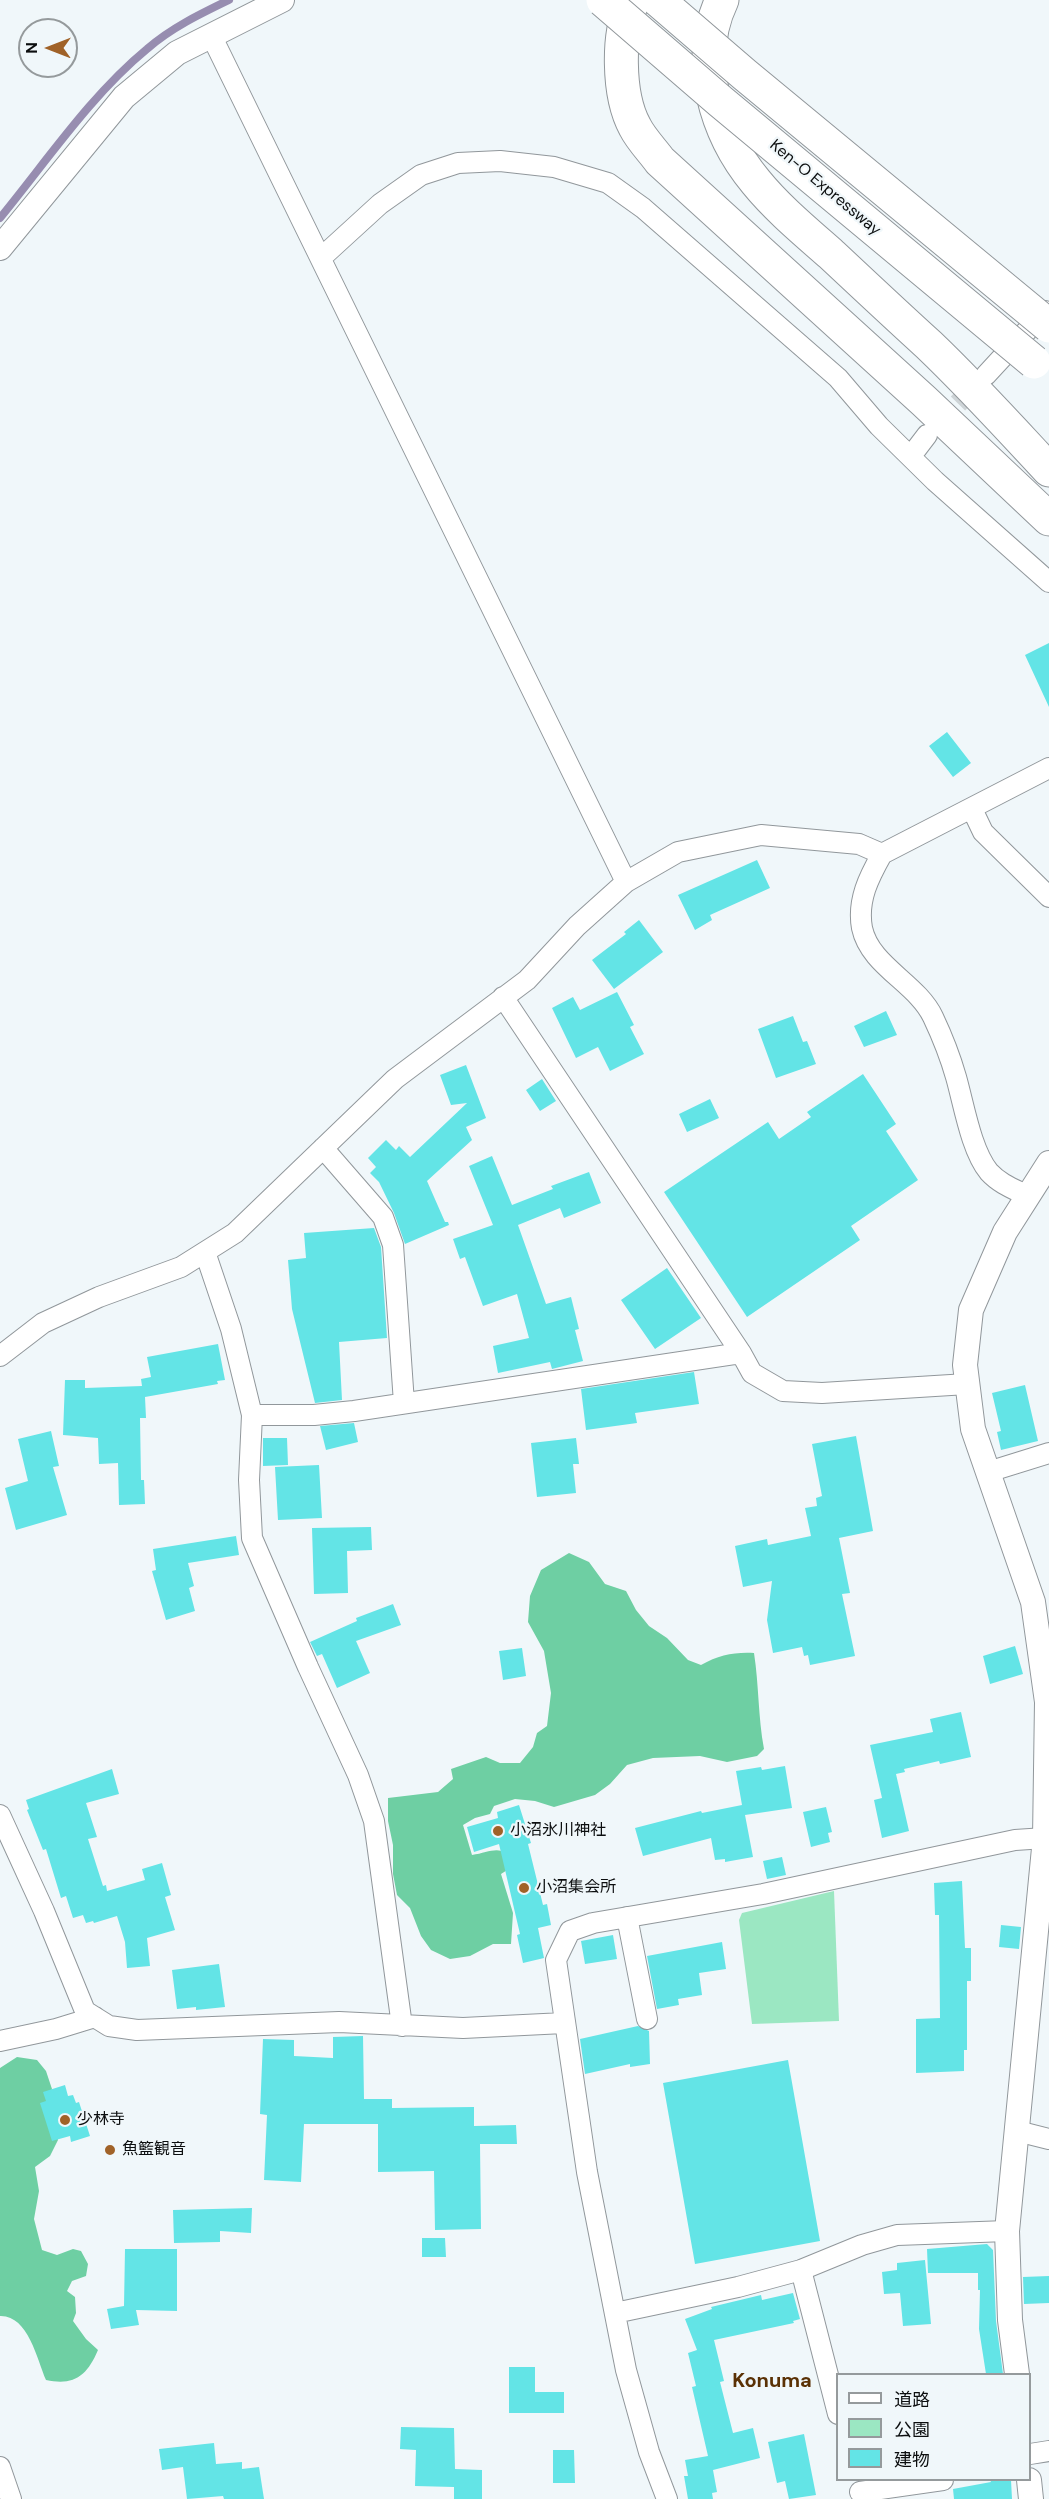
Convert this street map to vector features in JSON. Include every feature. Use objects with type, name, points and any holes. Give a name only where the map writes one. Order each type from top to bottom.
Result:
[{"type":"highway","name":"Ken-O Expressway","points":[[603,0],[720,101],[1042,368]]},
{"type":"highway","points":[[634,0],[630,7],[622,43],[621,79],[634,126],[660,161],[924,401],[1049,519]]},
{"type":"highway","points":[[658,0],[1049,326]]},
{"type":"highway","points":[[722,0],[712,34],[709,59],[710,82],[723,127],[740,159],[770,197],[964,378],[1049,470]]},
{"type":"street","points":[[0,248],[124,97],[177,53],[282,0]]},
{"type":"street","points":[[212,35],[626,882]]},
{"type":"street","points":[[322,257],[380,204],[421,175],[458,163],[500,161],[554,167],[608,183],[652,215],[838,378],[879,426],[935,481],[1049,582]]},
{"type":"street","points":[[986,375],[1049,307]]},
{"type":"street","points":[[910,456],[927,435]]},
{"type":"street","points":[[1028,1196],[1005,1185],[989,1171],[978,1153],[955,1074],[932,1014],[919,997],[879,957],[863,930],[861,914],[870,875],[882,854],[1049,768]]},
{"type":"street","points":[[972,809],[983,832],[1049,897]]},
{"type":"street","points":[[0,1356],[43,1323],[99,1297],[181,1267],[235,1233],[395,1079],[527,980],[578,926],[626,882],[678,852],[761,834],[859,844],[882,854]]},
{"type":"street","points":[[503,997],[741,1353],[752,1373],[783,1391],[822,1394],[967,1384]]},
{"type":"street","points":[[323,1148],[383,1217],[393,1245],[404,1403]]},
{"type":"street","points":[[1017,2373],[1010,2320],[1008,2231],[1045,1838],[1047,1702],[1044,1648],[1033,1602],[973,1429],[965,1365],[972,1310],[1005,1232],[1049,1163]]},
{"type":"street","points":[[205,1252],[231,1329],[252,1415],[249,1480],[252,1538],[358,1775],[375,1821],[402,2026]]},
{"type":"street","points":[[252,1415],[314,1415],[741,1353]]},
{"type":"street","points":[[988,1472],[1049,1453]]},
{"type":"street","points":[[0,1815],[44,1911],[85,2011],[109,2026],[137,2030],[339,2022],[463,2028],[564,2024]]},
{"type":"street","points":[[667,2499],[650,2452],[626,2370],[587,2172],[556,1960],[570,1930],[627,1917],[763,1894],[1015,1840],[1045,1838]]},
{"type":"street","points":[[627,1917],[647,2019]]},
{"type":"street","points":[[0,2041],[56,2029],[95,2017]]},
{"type":"street","points":[[1017,2131],[1049,2139]]},
{"type":"street","points":[[615,2313],[738,2287],[801,2270],[862,2245],[897,2235],[1008,2231]]},
{"type":"street","points":[[801,2270],[836,2410]]},
{"type":"street","points":[[1031,2454],[1049,2451]]},
{"type":"street","points":[[0,2467],[10,2499]]},
{"type":"street","points":[[860,2490],[935,2481]]},
{"type":"street","points":[[1029,2481],[1031,2499]]},
{"type":"green space","points":[[569,1553],[589,1562],[605,1584],[626,1591],[636,1610],[649,1626],[667,1638],[688,1660],[701,1665],[727,1655],[754,1653],[764,1749],[757,1756],[727,1762],[700,1756],[653,1758],[627,1765],[610,1784],[595,1795],[554,1807],[535,1801],[515,1799],[494,1806],[490,1814],[475,1818],[463,1825],[472,1855],[497,1850],[506,1853],[515,1865],[501,1874],[513,1913],[511,1944],[493,1944],[470,1956],[450,1959],[431,1950],[421,1936],[410,1908],[397,1895],[393,1874],[393,1845],[388,1821],[388,1798],[438,1792],[453,1779],[451,1769],[486,1757],[500,1763],[520,1763],[533,1747],[537,1733],[547,1726],[551,1693],[544,1651],[528,1622],[530,1596],[541,1570]]},
{"type":"green space","points":[[834,1891],[839,2021],[752,2024],[739,1920],[742,1913]]},
{"type":"green space","points":[[17,2057],[37,2060],[46,2071],[52,2089],[48,2101],[58,2140],[50,2156],[35,2167],[39,2191],[34,2219],[42,2250],[57,2255],[73,2249],[81,2251],[88,2264],[86,2276],[72,2281],[67,2291],[75,2297],[76,2313],[73,2321],[86,2339],[98,2350],[84,2372],[64,2382],[46,2380],[35,2350],[24,2330],[10,2318],[0,2316],[0,2068]]},
{"type":"building","points":[[1049,643],[1049,707],[1025,655]]},
{"type":"building","points":[[947,732],[971,763],[953,777],[929,746]]},
{"type":"building","points":[[757,860],[770,888],[710,915],[712,920],[695,930],[678,895]]},
{"type":"building","points":[[639,920],[663,952],[614,989],[592,960],[626,934],[624,932]]},
{"type":"building","points":[[617,992],[634,1025],[630,1027],[644,1054],[610,1071],[598,1047],[576,1058],[552,1008],[573,997],[580,1010]]},
{"type":"building","points":[[886,1011],[897,1035],[864,1047],[854,1026]]},
{"type":"building","points":[[793,1016],[803,1042],[807,1041],[816,1064],[776,1078],[758,1029]]},
{"type":"building","points":[[466,1065],[486,1118],[466,1127],[472,1140],[427,1181],[445,1222],[449,1225],[405,1244],[394,1213],[379,1182],[370,1173],[376,1167],[368,1158],[386,1140],[396,1150],[399,1146],[410,1157],[467,1103],[451,1105],[440,1075]]},
{"type":"building","points":[[863,1074],[896,1124],[886,1131],[918,1180],[851,1226],[860,1240],[747,1317],[664,1192],[768,1122],[779,1139],[811,1117],[807,1112]]},
{"type":"building","points":[[542,1079],[556,1101],[540,1111],[526,1090]]},
{"type":"building","points":[[710,1099],[719,1118],[687,1132],[679,1114]]},
{"type":"building","points":[[492,1156],[512,1205],[553,1189],[551,1186],[589,1172],[601,1203],[564,1218],[560,1208],[518,1225],[546,1304],[571,1297],[579,1329],[575,1330],[583,1361],[552,1369],[550,1362],[498,1373],[493,1346],[529,1338],[517,1294],[483,1306],[465,1257],[460,1259],[453,1239],[493,1225],[469,1166]]},
{"type":"building","points":[[374,1228],[381,1247],[387,1338],[339,1342],[342,1400],[315,1403],[292,1309],[288,1260],[306,1258],[304,1233]]},
{"type":"building","points":[[667,1268],[701,1318],[655,1349],[621,1300]]},
{"type":"building","points":[[218,1344],[225,1380],[217,1381],[218,1384],[145,1397],[146,1418],[140,1418],[141,1480],[144,1480],[145,1504],[119,1505],[118,1463],[99,1464],[98,1438],[63,1435],[65,1380],[85,1380],[85,1388],[142,1386],[141,1379],[151,1377],[147,1357]]},
{"type":"building","points":[[694,1372],[699,1404],[635,1413],[637,1423],[586,1430],[581,1389]]},
{"type":"building","points":[[1025,1385],[1038,1441],[1001,1450],[997,1432],[1001,1431],[992,1393]]},
{"type":"building","points":[[354,1423],[358,1442],[326,1450],[320,1426]]},
{"type":"building","points":[[51,1431],[59,1466],[53,1467],[67,1515],[16,1530],[5,1488],[28,1481],[18,1439]]},
{"type":"building","points":[[856,1436],[873,1531],[839,1538],[850,1593],[842,1594],[855,1656],[810,1665],[808,1655],[804,1656],[802,1647],[773,1653],[767,1620],[772,1581],[743,1587],[735,1546],[767,1539],[768,1545],[811,1536],[805,1508],[817,1506],[816,1498],[822,1496],[812,1444]]},
{"type":"building","points":[[263,1438],[287,1438],[288,1465],[263,1466]]},
{"type":"building","points":[[576,1438],[579,1464],[573,1464],[576,1493],[537,1497],[531,1443]]},
{"type":"building","points":[[319,1465],[322,1518],[278,1520],[275,1467]]},
{"type":"building","points":[[371,1527],[372,1550],[347,1551],[348,1593],[314,1594],[312,1528]]},
{"type":"building","points":[[236,1536],[239,1555],[188,1563],[194,1586],[189,1588],[195,1611],[166,1620],[152,1571],[156,1570],[153,1549]]},
{"type":"building","points":[[393,1604],[401,1625],[356,1641],[370,1673],[337,1688],[322,1654],[317,1656],[310,1642],[357,1621],[356,1618]]},
{"type":"building","points":[[1015,1646],[1023,1674],[990,1684],[983,1656]]},
{"type":"building","points":[[522,1648],[526,1676],[503,1680],[499,1651]]},
{"type":"building","points":[[961,1712],[971,1757],[940,1764],[939,1761],[904,1769],[905,1772],[896,1774],[909,1831],[882,1838],[874,1800],[882,1798],[870,1745],[933,1732],[930,1719]]},
{"type":"building","points":[[785,1766],[792,1808],[745,1815],[753,1857],[725,1862],[725,1859],[715,1860],[711,1838],[643,1856],[635,1828],[701,1811],[702,1813],[742,1805],[736,1771]]},
{"type":"building","points":[[112,1769],[119,1794],[86,1803],[97,1837],[88,1839],[103,1886],[106,1885],[107,1891],[145,1880],[142,1869],[162,1863],[171,1895],[165,1897],[175,1930],[147,1938],[150,1966],[127,1968],[125,1942],[117,1916],[94,1923],[93,1921],[86,1923],[83,1915],[73,1918],[66,1896],[61,1898],[46,1849],[43,1850],[27,1810],[29,1809],[26,1800]]},
{"type":"building","points":[[519,1805],[531,1843],[528,1844],[543,1905],[547,1904],[551,1925],[538,1928],[544,1958],[523,1963],[517,1935],[520,1934],[499,1844],[474,1852],[467,1827],[498,1818],[497,1812]]},
{"type":"building","points":[[826,1807],[832,1832],[828,1833],[830,1842],[811,1847],[803,1812]]},
{"type":"building","points":[[782,1857],[786,1875],[767,1879],[763,1861]]},
{"type":"building","points":[[962,1881],[965,1948],[971,1948],[971,1981],[967,1981],[967,2050],[964,2050],[964,2071],[916,2073],[916,2019],[940,2018],[939,1915],[935,1915],[934,1883]]},
{"type":"building","points":[[1001,1925],[1021,1927],[1019,1949],[999,1947]]},
{"type":"building","points":[[613,1935],[617,1959],[585,1964],[581,1941]]},
{"type":"building","points":[[722,1942],[726,1969],[699,1973],[702,1995],[678,1999],[679,2005],[657,2009],[647,1956]]},
{"type":"building","points":[[219,1964],[225,2007],[177,2009],[172,1970]]},
{"type":"building","points":[[638,2026],[649,2031],[650,2064],[630,2067],[630,2064],[585,2074],[580,2039]]},
{"type":"building","points":[[363,2036],[364,2099],[392,2099],[392,2108],[474,2107],[474,2126],[516,2125],[517,2144],[480,2144],[481,2229],[435,2230],[434,2171],[378,2172],[378,2124],[304,2124],[301,2182],[264,2180],[267,2115],[260,2114],[263,2039],[294,2040],[294,2056],[333,2058],[333,2037]]},
{"type":"building","points":[[788,2060],[820,2241],[695,2264],[663,2083]]},
{"type":"building","name":"少林寺","points":[[65,2085],[68,2096],[73,2095],[76,2103],[79,2102],[90,2136],[71,2142],[70,2136],[52,2141],[40,2103],[46,2101],[43,2092]]},
{"type":"building","points":[[252,2208],[251,2233],[220,2231],[220,2242],[174,2243],[173,2210]]},
{"type":"building","points":[[422,2238],[445,2238],[446,2257],[422,2257]]},
{"type":"building","points":[[987,2244],[993,2250],[996,2321],[1003,2373],[986,2373],[979,2329],[978,2273],[928,2273],[927,2249]]},
{"type":"building","points":[[125,2249],[177,2249],[177,2311],[136,2310],[139,2325],[111,2329],[107,2309],[124,2306]]},
{"type":"building","points":[[925,2260],[931,2324],[903,2326],[900,2293],[884,2294],[882,2272],[897,2270],[897,2263]]},
{"type":"building","points":[[1049,2276],[1049,2303],[1024,2304],[1023,2277]]},
{"type":"building","points":[[793,2293],[800,2319],[793,2321],[794,2323],[714,2340],[724,2381],[720,2382],[733,2433],[753,2428],[760,2458],[713,2470],[717,2492],[712,2493],[713,2499],[688,2499],[684,2476],[688,2476],[685,2460],[708,2456],[692,2387],[696,2386],[688,2353],[697,2350],[685,2319],[712,2309],[711,2307],[761,2295],[762,2300]]},
{"type":"building","points":[[509,2367],[535,2367],[535,2392],[564,2392],[564,2413],[509,2413]]},
{"type":"building","points":[[401,2427],[454,2428],[455,2469],[482,2470],[482,2499],[454,2499],[454,2487],[415,2486],[416,2450],[400,2449]]},
{"type":"building","points":[[804,2434],[816,2495],[789,2499],[785,2481],[777,2483],[768,2442]]},
{"type":"building","points":[[214,2443],[216,2464],[242,2462],[242,2469],[259,2467],[264,2499],[224,2499],[223,2496],[187,2499],[183,2467],[162,2470],[159,2449]]},
{"type":"building","points":[[553,2450],[574,2450],[575,2483],[553,2483]]},
{"type":"building","points":[[1011,2481],[1012,2499],[954,2499],[953,2489]]},
{"type":"waterway","points":[[0,218],[88,108],[126,67],[166,34],[229,0]]},
{"type":"tunnel","points":[[937,425],[980,381]]},
{"type":"place","name":"小沼氷川神社","points":[[498,1831]]},
{"type":"place","name":"小沼集会所","points":[[524,1888]]},
{"type":"place","name":"少林寺","points":[[65,2120]]},
{"type":"place","name":"魚籃観音","points":[[110,2150]]},
{"type":"district","name":"Konuma","points":[[772,2382]]}]
